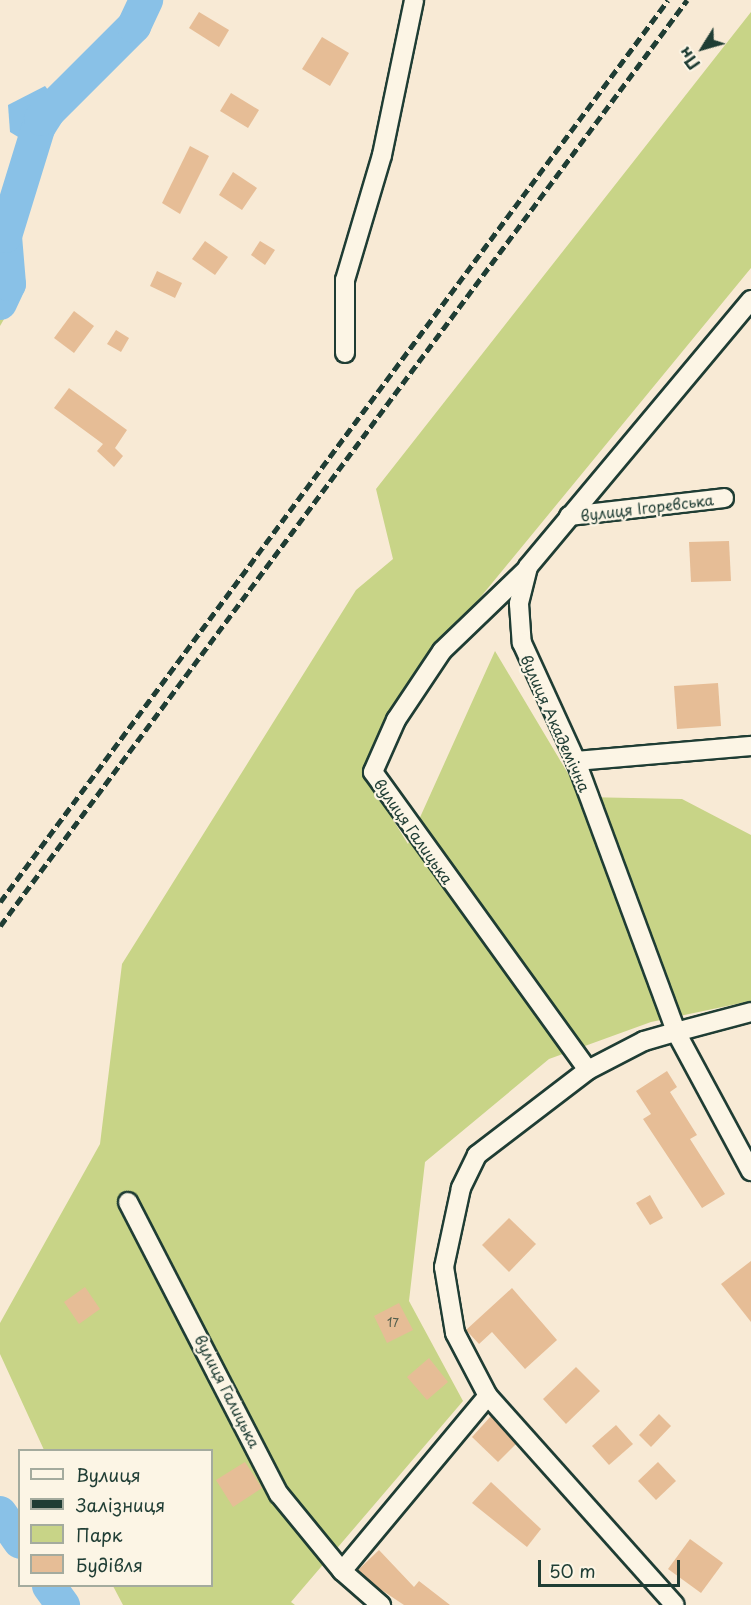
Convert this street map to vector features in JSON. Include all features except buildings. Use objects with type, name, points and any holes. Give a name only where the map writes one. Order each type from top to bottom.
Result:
[{"type":"street","points":[[345,353],[345,280],[382,155],[414,0]]},
{"type":"street","name":"вулиця Академічна","points":[[676,1032],[576,761],[522,643],[520,596],[528,567],[751,300]]},
{"type":"street","name":"вулиця Ігоревська","points":[[569,516],[724,498]]},
{"type":"street","name":"вулиця Галицька","points":[[528,567],[442,651],[396,720],[373,772],[588,1070]]},
{"type":"street","points":[[576,761],[751,746]]},
{"type":"street","points":[[675,1605],[488,1396],[454,1333],[444,1267],[461,1188],[477,1155],[588,1070],[644,1041],[751,1012]]},
{"type":"street","points":[[676,1032],[751,1171]]},
{"type":"street","name":"вулиця Галицька","points":[[128,1202],[279,1494],[342,1571],[381,1605]]},
{"type":"street","points":[[342,1571],[488,1396]]},
{"type":"green space","points":[[751,12],[751,268],[410,683],[364,773],[408,844],[495,651],[582,797],[682,799],[751,835],[751,1001],[651,1022],[549,1059],[425,1162],[409,1301],[463,1401],[291,1602],[295,1605],[123,1605],[114,1587],[213,1587],[213,1449],[44,1449],[0,1354],[0,1323],[100,1144],[122,964],[356,590],[393,559],[376,489]]},
{"type":"green space","points":[[0,273],[14,302],[0,326]]},
{"type":"water","points":[[45,86],[67,114],[43,152],[10,132],[8,105]]},
{"type":"waterway","points":[[0,303],[9,284],[5,236],[41,119],[134,26],[146,0]]},
{"type":"waterway","points":[[0,1513],[18,1539]]},
{"type":"waterway","points":[[50,1587],[63,1605]]},
{"type":"railway","points":[[0,902],[668,0]]},
{"type":"railway","points":[[0,926],[687,0]]}]
